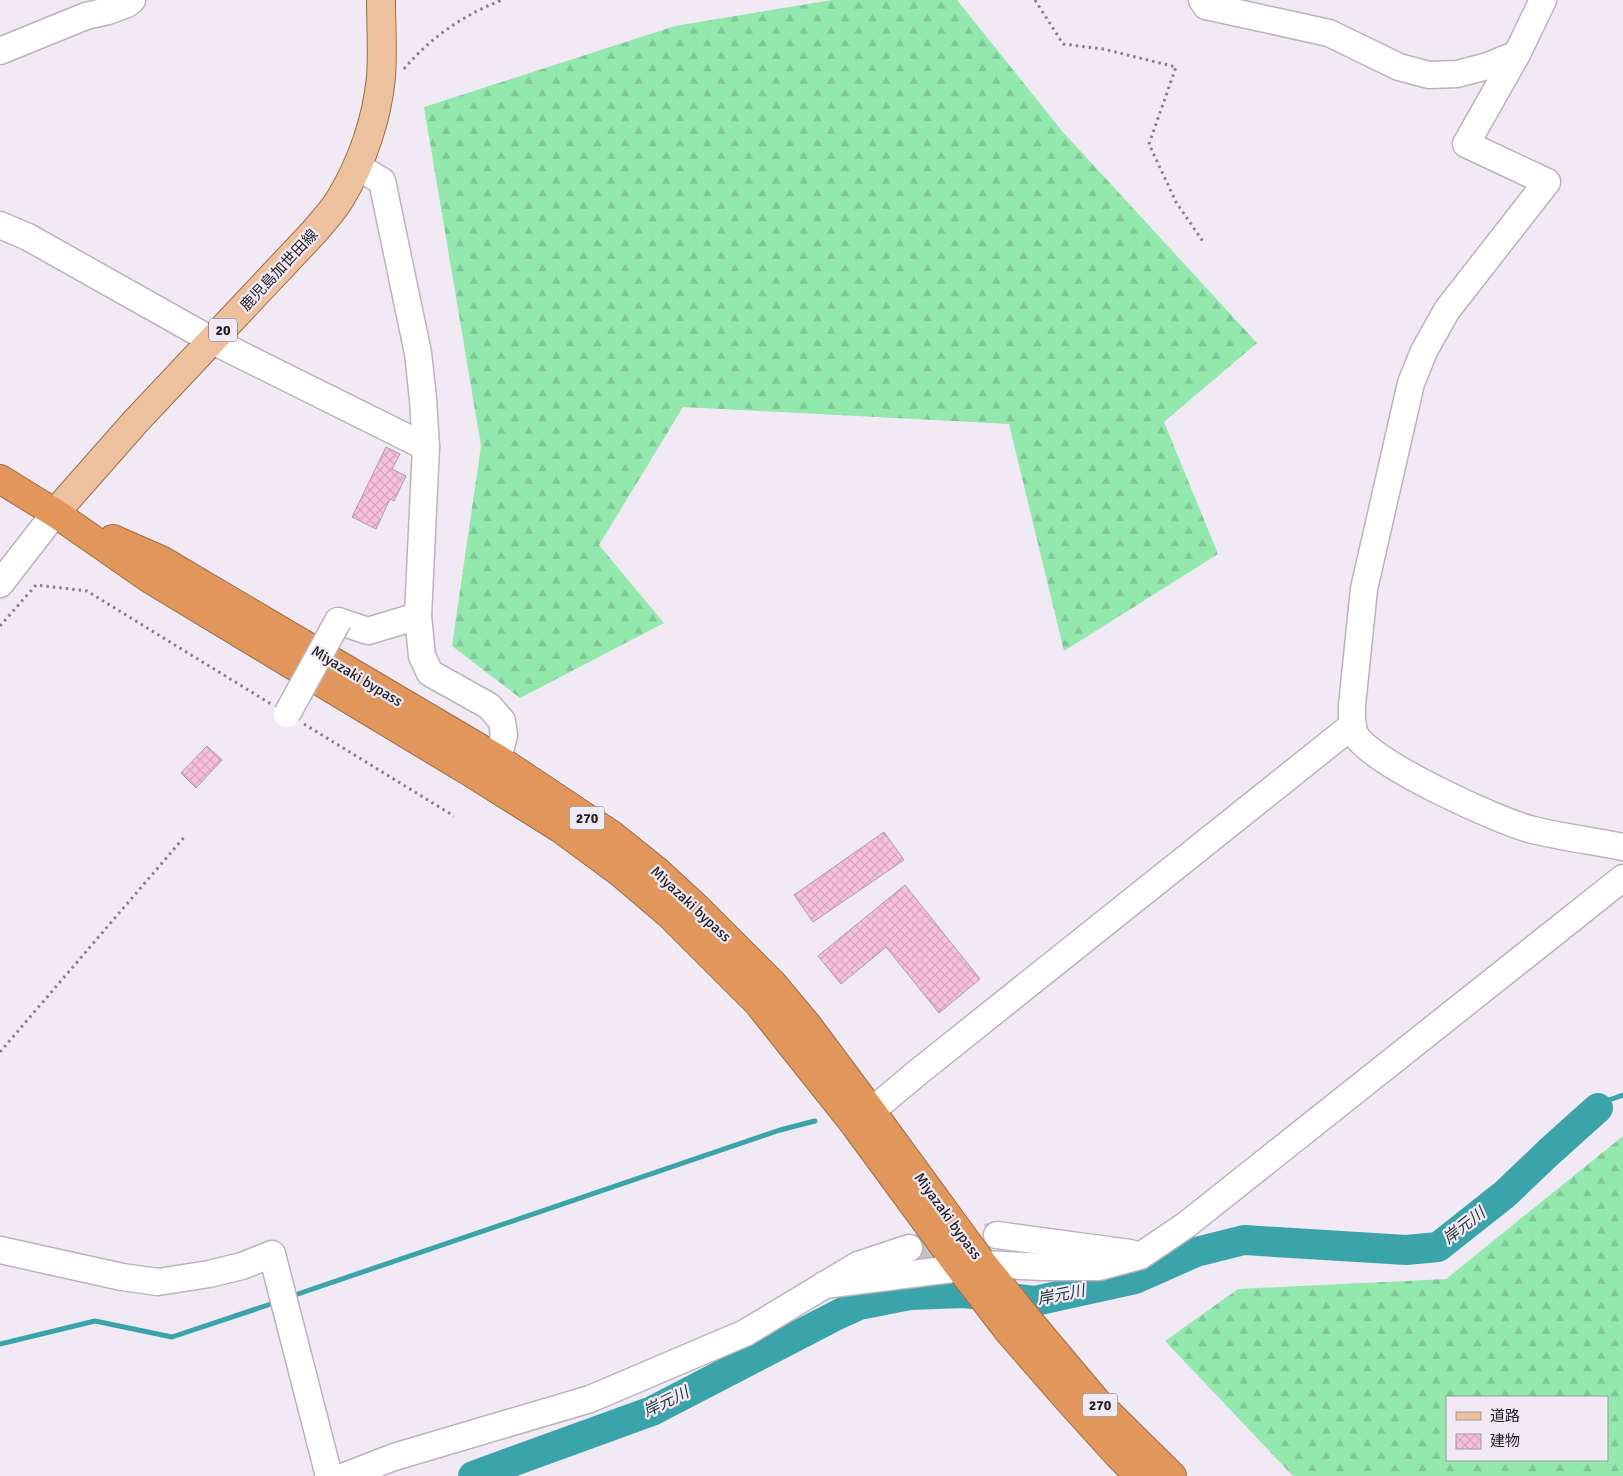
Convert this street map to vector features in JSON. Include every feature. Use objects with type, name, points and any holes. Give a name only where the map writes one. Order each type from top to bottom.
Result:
[{"type":"highway","name":"Miyazaki bypass","points":[[0,479],[54,513],[150,579],[470,772],[560,829],[622,874],[669,914],[758,1004],[864,1119]]},
{"type":"highway","name":"Miyazaki bypass","points":[[54,513],[161,560],[498,759],[612,835],[658,872],[772,983],[808,1026],[864,1119],[976,1272],[1114,1450],[1139,1476]]},
{"type":"highway","name":"Miyazaki bypass","points":[[1022,1330],[1172,1476]]},
{"type":"main road","name":"鹿児島加世田線","points":[[54,513],[136,422],[314,232],[339,200],[358,167],[370,134],[380,76],[381,0]]},
{"type":"street","points":[[0,51],[86,16],[128,4],[132,0]]},
{"type":"street","points":[[1202,0],[1206,6],[1329,33],[1399,67],[1429,75],[1457,74],[1488,66],[1517,54]]},
{"type":"street","points":[[1544,0],[1517,54],[1466,144],[1547,182],[1447,310],[1424,351],[1411,383],[1364,589],[1352,705],[1353,725],[1354,733],[1365,747],[1387,763],[1484,812],[1532,830],[1623,847]]},
{"type":"street","points":[[358,167],[382,181],[418,353],[424,399],[426,447],[418,616],[422,656],[430,673],[489,706],[502,721],[504,735],[498,759]]},
{"type":"street","points":[[0,225],[28,236],[213,340],[426,447]]},
{"type":"street","points":[[0,584],[54,513]]},
{"type":"street","points":[[287,714],[338,621],[368,631],[418,616]]},
{"type":"street","points":[[864,1119],[917,1073],[1353,725]]},
{"type":"street","points":[[824,1285],[1044,1267],[1098,1267],[1142,1254],[1186,1224],[1623,878]]},
{"type":"street","points":[[997,1235],[1142,1254]]},
{"type":"street","points":[[345,1476],[394,1457],[590,1399],[745,1333],[858,1265],[909,1248]]},
{"type":"street","points":[[0,1250],[122,1277],[158,1282],[209,1274],[242,1266],[272,1254],[329,1476]]},
{"type":"path","points":[[402,72],[415,57],[452,25],[484,7],[502,0]]},
{"type":"path","points":[[1035,0],[1063,44],[1103,49],[1176,67],[1149,144],[1176,202],[1204,243]]},
{"type":"path","points":[[0,626],[36,585],[87,591],[454,816]]},
{"type":"path","points":[[0,1052],[186,835]]},
{"type":"green space","points":[[832,0],[957,0],[1062,131],[1257,343],[1164,422],[1218,554],[1064,651],[1009,424],[683,407],[599,545],[664,623],[520,698],[452,646],[481,446],[424,107],[675,26]]},
{"type":"green space","points":[[1623,1136],[1623,1476],[1293,1476],[1165,1341],[1238,1289],[1446,1279]]},
{"type":"building","points":[[386,447],[400,454],[392,469],[406,476],[394,501],[390,499],[376,529],[352,517]]},
{"type":"building","points":[[207,746],[222,760],[196,788],[181,773]]},
{"type":"building","points":[[884,832],[904,860],[813,922],[794,895]]},
{"type":"building","points":[[905,885],[980,979],[939,1013],[886,947],[841,984],[818,956]]},
{"type":"waterway","name":"岸元川","points":[[1598,1108],[1609,1100],[1623,1095]]},
{"type":"waterway","name":"岸元川","points":[[473,1476],[652,1411],[859,1305],[910,1295],[964,1293],[1035,1301],[1135,1279],[1196,1252],[1244,1240],[1406,1250],[1438,1247],[1505,1194],[1598,1108]]},
{"type":"waterway","points":[[292,1296],[780,1130],[815,1121]]},
{"type":"waterway","points":[[0,1344],[95,1321],[172,1337],[277,1302]]},
{"type":"tunnel","points":[[909,1248],[997,1235]]}]
